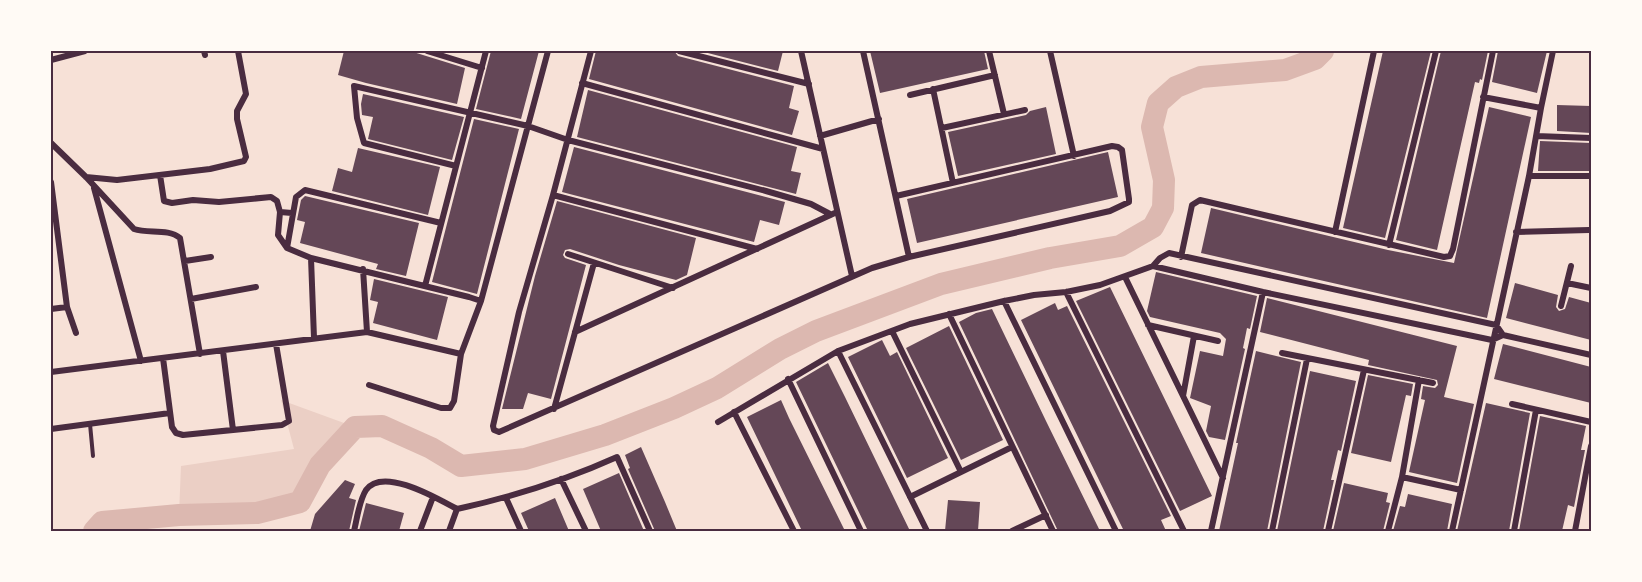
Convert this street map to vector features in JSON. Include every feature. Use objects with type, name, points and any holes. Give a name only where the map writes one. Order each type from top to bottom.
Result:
[{"type":"street","points":[[51,60],[85,51]]},
{"type":"street","points":[[86,177],[117,180],[210,169],[243,162],[245,159],[237,116],[246,94],[238,51]]},
{"type":"street","points":[[427,51],[482,68]]},
{"type":"street","points":[[425,286],[486,51]]},
{"type":"street","points":[[369,384],[441,408],[450,408],[454,401],[461,354],[481,301],[548,51]]},
{"type":"street","points":[[591,51],[519,312],[493,426],[494,430],[499,432],[554,409],[852,276],[909,256],[1110,211],[1129,202],[1122,150],[1112,146],[896,196]]},
{"type":"street","points":[[679,51],[808,84]]},
{"type":"street","points":[[801,51],[823,149],[833,213],[852,276]]},
{"type":"street","points":[[863,51],[909,256]]},
{"type":"street","points":[[990,51],[1004,114]]},
{"type":"street","points":[[1050,51],[1074,156]]},
{"type":"street","points":[[1335,232],[1374,51]]},
{"type":"street","points":[[1389,245],[1436,51]]},
{"type":"street","points":[[1181,256],[1192,205],[1200,200],[1389,245],[1444,257],[1450,256],[1493,51]]},
{"type":"street","points":[[1452,531],[1529,176],[1553,51]]},
{"type":"street","points":[[910,95],[995,75]]},
{"type":"street","points":[[582,83],[823,149]]},
{"type":"street","points":[[456,166],[364,142],[353,87],[356,85],[528,126],[568,140],[766,191],[833,213]]},
{"type":"street","points":[[933,89],[953,183]]},
{"type":"street","points":[[1483,97],[1541,108]]},
{"type":"street","points":[[942,128],[1025,110]]},
{"type":"street","points":[[820,136],[879,119]]},
{"type":"street","points":[[1536,136],[1591,138]]},
{"type":"street","points":[[51,143],[134,229],[178,235],[185,261],[200,354]]},
{"type":"street","points":[[160,175],[164,201],[172,203],[193,200],[219,202],[271,196],[277,201],[280,212],[278,236],[287,248],[311,258],[363,269],[481,301]]},
{"type":"street","points":[[1529,176],[1591,176]]},
{"type":"street","points":[[51,182],[67,307],[76,333]]},
{"type":"street","points":[[93,185],[141,361]]},
{"type":"street","points":[[287,248],[296,197],[305,190],[441,223]]},
{"type":"street","points":[[553,195],[756,249]]},
{"type":"street","points":[[280,212],[292,213]]},
{"type":"street","points":[[575,332],[833,213]]},
{"type":"street","points":[[1516,232],[1589,230]]},
{"type":"street","points":[[718,422],[838,351],[910,324],[1004,300],[1066,292],[1125,277],[1153,266],[1169,253],[1496,325],[1503,335]]},
{"type":"street","points":[[568,254],[674,288]]},
{"type":"street","points":[[185,261],[211,257]]},
{"type":"street","points":[[311,258],[314,338]]},
{"type":"street","points":[[554,409],[594,263]]},
{"type":"street","points":[[1153,266],[1263,292],[1492,340],[1503,335],[1591,355]]},
{"type":"street","points":[[1561,306],[1571,266]]},
{"type":"street","points":[[363,269],[367,332]]},
{"type":"street","points":[[1125,277],[1222,478]]},
{"type":"street","points":[[1567,283],[1591,288]]},
{"type":"street","points":[[191,299],[256,286]]},
{"type":"street","points":[[1066,292],[1184,531]]},
{"type":"street","points":[[1211,531],[1263,292]]},
{"type":"street","points":[[1004,300],[1116,531]]},
{"type":"street","points":[[51,309],[67,307]]},
{"type":"street","points":[[949,314],[1053,531]]},
{"type":"street","points":[[1148,325],[1218,341]]},
{"type":"street","points":[[892,331],[961,472]]},
{"type":"street","points":[[51,372],[367,332],[461,354]]},
{"type":"street","points":[[1183,396],[1194,336]]},
{"type":"street","points":[[163,358],[172,427],[176,433],[183,435],[282,425],[289,421],[276,344]]},
{"type":"street","points":[[223,351],[233,430]]},
{"type":"street","points":[[838,351],[927,531]]},
{"type":"street","points":[[1282,353],[1433,383]]},
{"type":"street","points":[[1272,531],[1307,359]]},
{"type":"street","points":[[1328,531],[1364,370]]},
{"type":"street","points":[[788,379],[861,531]]},
{"type":"street","points":[[1388,531],[1402,477],[1419,380]]},
{"type":"street","points":[[1512,404],[1591,422]]},
{"type":"street","points":[[1514,531],[1536,410]]},
{"type":"street","points":[[734,412],[794,531]]},
{"type":"street","points":[[51,429],[170,413]]},
{"type":"street","points":[[1575,531],[1591,446]]},
{"type":"street","points":[[910,497],[1012,447]]},
{"type":"street","points":[[354,531],[364,493],[375,483],[391,482],[433,497],[457,509],[506,498],[617,456],[650,531]]},
{"type":"street","points":[[1402,477],[1461,490]]},
{"type":"street","points":[[561,479],[586,531]]},
{"type":"street","points":[[420,531],[433,497]]},
{"type":"street","points":[[506,498],[521,531]]},
{"type":"street","points":[[450,530],[457,509]]},
{"type":"street","points":[[1012,531],[1046,515]]},
{"type":"lane","points":[[90,424],[93,456]]},
{"type":"shaded area","points":[[281,400],[355,427],[320,465],[300,502],[257,513],[179,515],[181,466],[294,449]]},
{"type":"building","points":[[344,51],[410,51],[465,68],[457,104],[338,75]]},
{"type":"building","points":[[491,51],[539,51],[521,119],[476,109]]},
{"type":"building","points":[[596,51],[674,51],[678,56],[794,86],[789,108],[799,111],[792,135],[589,79]]},
{"type":"building","points":[[700,51],[783,51],[778,71]]},
{"type":"building","points":[[870,51],[984,51],[988,69],[880,93]]},
{"type":"building","points":[[1383,51],[1431,51],[1385,238],[1343,228]]},
{"type":"building","points":[[1441,51],[1488,51],[1482,80],[1480,79],[1479,83],[1475,82],[1437,250],[1396,240]]},
{"type":"building","points":[[1498,51],[1547,51],[1537,93],[1492,82]]},
{"type":"building","points":[[588,90],[797,147],[791,171],[801,173],[796,194],[577,137]]},
{"type":"building","points":[[363,94],[464,117],[452,160],[368,139],[373,117],[362,115]]},
{"type":"building","points":[[1557,105],[1591,106],[1591,133],[1557,131]]},
{"type":"building","points":[[1046,107],[1056,154],[958,176],[948,132],[1026,115],[1030,111]]},
{"type":"building","points":[[1489,107],[1531,117],[1487,318],[1201,253],[1211,208],[1388,250],[1454,263]]},
{"type":"building","points":[[474,119],[519,129],[477,294],[432,282]]},
{"type":"building","points":[[1540,141],[1591,143],[1591,171],[1538,171]]},
{"type":"building","points":[[574,147],[785,202],[779,225],[760,220],[754,242],[562,192]]},
{"type":"building","points":[[358,148],[440,167],[428,215],[332,191],[338,168],[352,172]]},
{"type":"building","points":[[1108,152],[1118,197],[917,243],[907,199]]},
{"type":"building","points":[[305,196],[419,223],[406,276],[376,269],[378,264],[300,243],[305,222],[297,220],[301,200]]},
{"type":"building","points":[[557,201],[696,238],[687,275],[676,280],[570,249],[565,250],[563,255],[565,258],[586,265],[551,399],[528,393],[523,409],[502,409],[535,276]]},
{"type":"building","points":[[1156,272],[1257,296],[1250,329],[1247,328],[1243,348],[1245,349],[1225,440],[1209,437],[1206,431],[1211,406],[1190,398],[1200,351],[1223,356],[1226,339],[1220,333],[1150,317],[1147,311]]},
{"type":"building","points":[[374,279],[448,297],[437,340],[373,323],[378,302],[370,300]]},
{"type":"building","points":[[1515,283],[1558,295],[1556,307],[1559,311],[1565,309],[1569,297],[1591,303],[1591,340],[1506,318]]},
{"type":"building","points":[[1110,287],[1212,496],[1180,511],[1076,301]]},
{"type":"building","points":[[1267,298],[1457,346],[1444,397],[1474,404],[1457,483],[1409,472],[1425,400],[1421,399],[1423,386],[1435,388],[1438,385],[1437,380],[1368,365],[1369,360],[1260,332]]},
{"type":"building","points":[[1055,303],[1058,310],[1067,306],[1171,516],[1161,520],[1166,531],[1124,531],[1021,320]]},
{"type":"building","points":[[992,309],[1100,531],[1058,531],[959,322],[976,313]]},
{"type":"building","points":[[949,326],[1003,440],[961,460],[906,348]]},
{"type":"building","points":[[882,340],[890,356],[897,352],[948,458],[907,478],[848,357]]},
{"type":"building","points":[[1503,344],[1591,367],[1591,403],[1494,379]]},
{"type":"building","points":[[1256,351],[1301,362],[1267,531],[1219,531],[1238,443],[1236,443]]},
{"type":"building","points":[[828,363],[910,531],[868,531],[796,382]]},
{"type":"building","points":[[1310,371],[1356,381],[1341,451],[1338,450],[1331,480],[1334,480],[1323,531],[1277,531]]},
{"type":"building","points":[[1368,375],[1413,384],[1411,396],[1406,395],[1391,462],[1351,453]]},
{"type":"building","points":[[781,400],[845,531],[802,531],[747,417]]},
{"type":"building","points":[[1486,403],[1530,413],[1509,531],[1457,531]]},
{"type":"building","points":[[1540,416],[1586,426],[1581,450],[1585,450],[1574,507],[1568,505],[1562,531],[1519,531]]},
{"type":"building","points":[[641,447],[677,531],[655,531],[628,469],[630,468],[625,455]]},
{"type":"building","points":[[619,473],[644,531],[601,531],[583,489]]},
{"type":"building","points":[[345,480],[355,484],[349,498],[356,500],[349,531],[310,531],[315,514]]},
{"type":"building","points":[[1344,483],[1388,493],[1386,502],[1390,503],[1383,531],[1333,531]]},
{"type":"building","points":[[1408,494],[1452,504],[1447,531],[1393,531],[1400,506],[1405,507]]},
{"type":"building","points":[[555,498],[569,531],[529,531],[521,513]]},
{"type":"building","points":[[948,500],[980,502],[978,531],[945,531]]},
{"type":"building","points":[[366,503],[404,513],[399,531],[359,531]]},
{"type":"waterway","points":[[94,531],[102,522],[179,515],[257,513],[300,502],[320,465],[355,427],[382,426],[431,448],[461,466],[525,459],[605,435],[674,408],[717,388],[780,349],[816,331],[941,284],[1050,258],[1120,246],[1153,227],[1163,208],[1164,180],[1152,127],[1158,103],[1176,87],[1201,77],[1285,70],[1315,59],[1323,51]]}]
